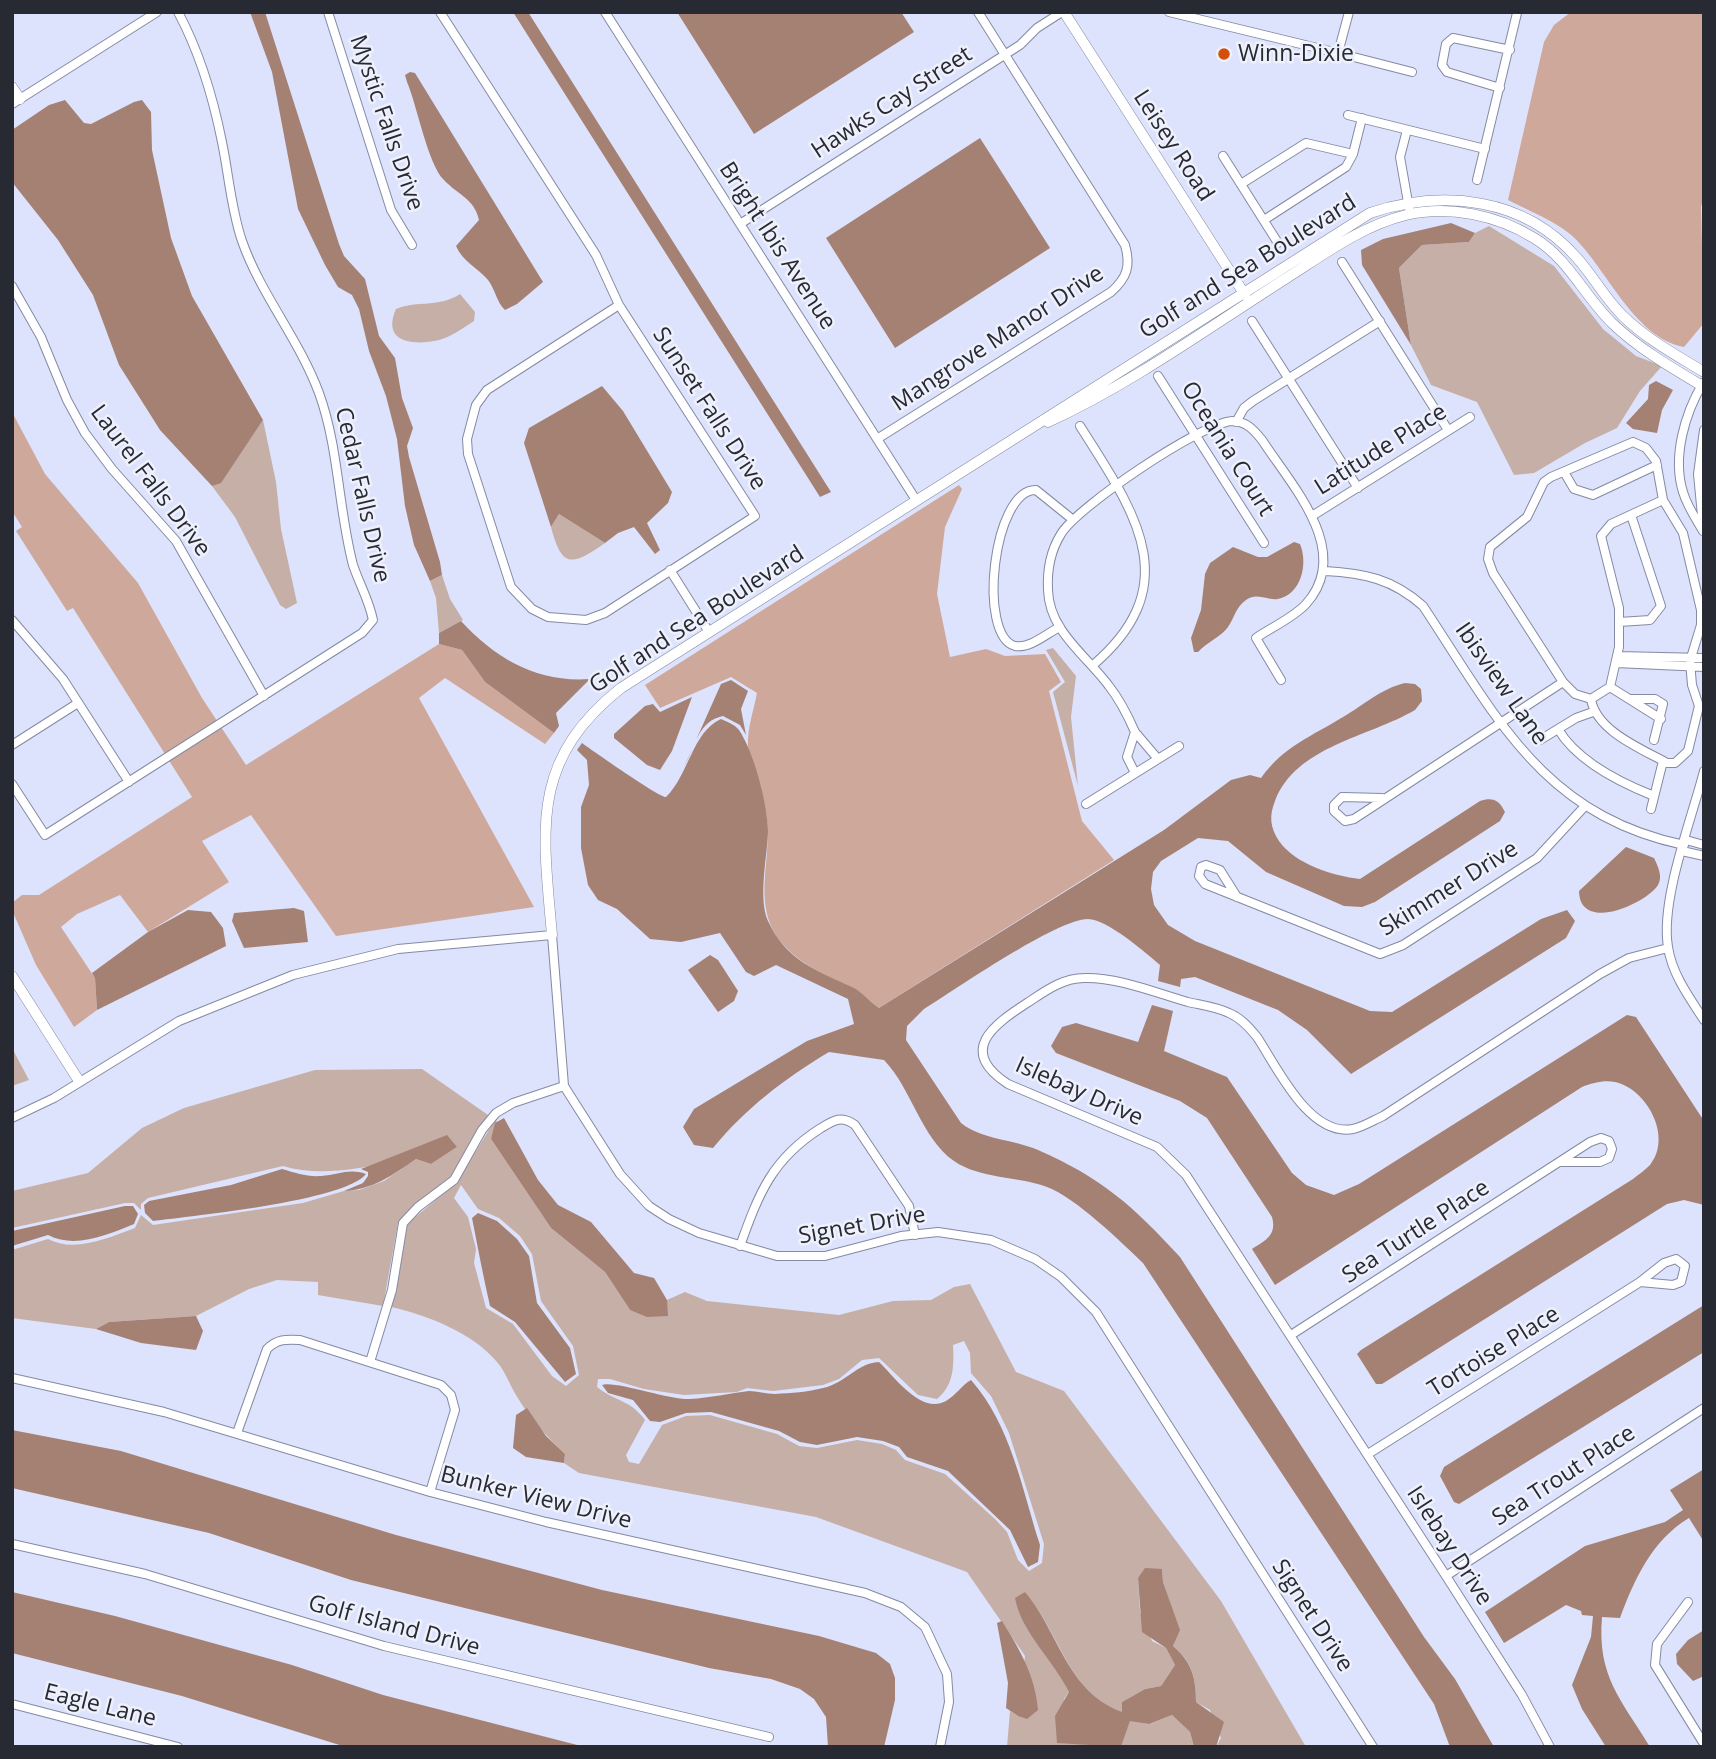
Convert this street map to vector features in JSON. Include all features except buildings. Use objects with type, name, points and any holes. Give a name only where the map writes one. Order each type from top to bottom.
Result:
[{"type":"street","points":[[12,87],[16,101],[157,12]]},
{"type":"street","name":"Cedar Falls Drive","points":[[12,784],[45,835],[362,633],[373,620],[353,564],[332,441],[319,394],[304,357],[255,273],[241,239],[230,196],[211,91],[198,54],[178,12]]},
{"type":"street","name":"Mystic Falls Drive","points":[[328,12],[391,210],[412,245]]},
{"type":"street","name":"Sunset Falls Drive","points":[[440,12],[596,256],[619,305],[755,516],[605,613],[586,620],[548,617],[532,609],[511,587],[505,574],[468,454],[470,420],[487,390],[619,305]]},
{"type":"street","name":"Bright Ibis Avenue","points":[[605,12],[916,500]]},
{"type":"street","name":"Mangrove Manor Drive","points":[[877,439],[1111,292],[1123,281],[1129,270],[1125,245],[978,12]]},
{"type":"street","name":"Hawks Cay Street","points":[[740,224],[1004,55],[1063,12]]},
{"type":"street","name":"Leisey Road","points":[[1063,12],[1250,301]]},
{"type":"street","points":[[1169,12],[1412,72]]},
{"type":"street","points":[[1338,53],[1349,12]]},
{"type":"street","points":[[1477,180],[1517,13]]},
{"type":"street","points":[[1500,88],[1447,72],[1442,65],[1446,44],[1453,38],[1463,38],[1510,50]]},
{"type":"street","points":[[1348,114],[1485,149]]},
{"type":"street","points":[[1264,220],[1346,167],[1353,154],[1362,118]]},
{"type":"street","points":[[1408,130],[1401,157],[1410,214]]},
{"type":"street","points":[[1241,184],[1306,143],[1353,154]]},
{"type":"street","points":[[1223,156],[1278,243]]},
{"type":"street","name":"Golf and Sea Boulevard","points":[[552,935],[544,842],[545,807],[567,746],[600,704],[916,500],[1370,213],[1408,202],[1444,198],[1469,201],[1520,215],[1546,229],[1577,258],[1609,302],[1638,330],[1704,372]]},
{"type":"street","name":"Golf and Sea Boulevard","points":[[1022,433],[1122,381],[1366,229],[1410,214],[1443,211],[1485,217],[1535,238],[1569,267],[1599,309],[1621,331],[1703,385]]},
{"type":"street","points":[[1342,262],[1448,430]]},
{"type":"street","name":"Laurel Falls Drive","points":[[12,286],[41,337],[67,400],[85,433],[111,469],[176,541],[200,579],[230,641],[264,696]]},
{"type":"street","points":[[1252,321],[1358,488]]},
{"type":"street","points":[[1236,422],[1244,408],[1380,321]]},
{"type":"street","name":"Oceania Court","points":[[1158,376],[1264,543]]},
{"type":"street","points":[[1703,385],[1683,433],[1679,467],[1683,492],[1704,532]]},
{"type":"street","name":"Latitude Place","points":[[1312,516],[1470,417]]},
{"type":"street","points":[[1158,759],[1135,732],[1124,708],[1060,627],[1052,611],[1048,591],[1050,560],[1060,535],[1072,519],[1117,485],[1218,424],[1236,422],[1257,434],[1312,516],[1323,551],[1325,571],[1306,604],[1256,638],[1281,680]]},
{"type":"street","points":[[1080,426],[1117,485],[1139,529],[1144,573],[1132,619],[1113,646],[1092,666]]},
{"type":"street","points":[[1704,430],[1698,474],[1704,532]]},
{"type":"street","points":[[1591,699],[1593,712],[1603,723],[1663,761],[1675,763],[1688,751],[1699,705],[1690,662],[1701,625],[1701,610],[1683,533],[1663,500],[1657,465],[1646,448],[1633,442],[1544,482],[1527,517],[1490,547],[1488,559],[1493,573],[1563,682],[1575,694],[1591,699],[1610,687],[1617,660],[1618,593],[1601,536],[1604,530],[1663,500]]},
{"type":"street","points":[[1564,472],[1574,489],[1593,495],[1657,465]]},
{"type":"street","points":[[1060,627],[1022,646],[1014,646],[1004,639],[998,628],[993,571],[1006,520],[1020,497],[1036,490],[1072,519]]},
{"type":"street","points":[[1619,622],[1650,620],[1661,606],[1631,515]]},
{"type":"street","points":[[670,570],[709,632]]},
{"type":"street","name":"Ibisview Lane","points":[[1325,571],[1377,576],[1408,592],[1423,606],[1500,722],[1534,764],[1586,806],[1620,825],[1684,845]]},
{"type":"street","points":[[12,620],[56,671],[129,782]]},
{"type":"street","points":[[1690,662],[1704,657]]},
{"type":"street","points":[[1617,660],[1690,662],[1704,667]]},
{"type":"street","points":[[1382,798],[1342,797],[1334,805],[1334,811],[1337,817],[1345,821],[1354,819],[1382,798],[1563,682]]},
{"type":"street","points":[[1610,687],[1661,719]]},
{"type":"street","points":[[1631,699],[1661,701],[1661,719],[1654,740]]},
{"type":"street","points":[[12,745],[78,703]]},
{"type":"street","points":[[1540,740],[1593,712]]},
{"type":"street","points":[[1558,729],[1589,760],[1621,781],[1654,796]]},
{"type":"street","points":[[1135,732],[1127,757],[1135,773]]},
{"type":"street","points":[[1086,804],[1179,746]]},
{"type":"street","points":[[1651,809],[1663,761]]},
{"type":"street","points":[[1704,771],[1670,901],[1668,948],[1679,981],[1704,1020]]},
{"type":"street","name":"Skimmer Drive","points":[[1237,897],[1220,870],[1206,865],[1200,867],[1199,876],[1205,884],[1237,897],[1380,954],[1403,945],[1537,858],[1586,806]]},
{"type":"street","points":[[1684,845],[1704,845]]},
{"type":"street","points":[[1684,845],[1704,856]]},
{"type":"street","points":[[12,1118],[38,1107],[179,1021],[293,975],[398,949],[552,935]]},
{"type":"street","name":"Signet Drive","points":[[552,935],[564,1086],[635,1194],[669,1219],[740,1246],[777,1256],[825,1256],[915,1234],[938,1232],[963,1235],[1012,1248],[1060,1277],[1096,1312],[1373,1747]]},
{"type":"street","name":"Islebay Drive","points":[[1550,1747],[1368,1454],[1173,1160],[1157,1147],[993,1074],[985,1062],[983,1047],[993,1025],[1055,985],[1084,978],[1228,1012],[1247,1025],[1257,1037],[1315,1120],[1332,1127],[1352,1129],[1383,1116],[1600,974],[1629,958],[1668,948]]},
{"type":"street","points":[[12,976],[79,1081]]},
{"type":"street","points":[[370,1362],[392,1290],[397,1245],[403,1223],[418,1207],[454,1180],[482,1130],[496,1113],[513,1103],[564,1086]]},
{"type":"street","points":[[740,1246],[766,1180],[783,1158],[800,1142],[839,1119],[847,1119],[855,1125],[909,1206],[915,1234]]},
{"type":"street","name":"Sea Turtle Place","points":[[1291,1335],[1562,1162],[1601,1138],[1609,1141],[1612,1149],[1609,1158],[1600,1163],[1562,1162]]},
{"type":"street","name":"Tortoise Place","points":[[1368,1454],[1640,1282],[1664,1263],[1676,1259],[1685,1266],[1681,1282],[1673,1285],[1640,1282]]},
{"type":"street","points":[[237,1433],[262,1359],[274,1342],[300,1340],[441,1385],[451,1395],[455,1410],[430,1492]]},
{"type":"street","name":"Bunker View Drive","points":[[12,1378],[164,1412],[430,1492],[546,1522],[865,1593],[901,1607],[925,1627],[947,1674],[949,1702],[940,1747]]},
{"type":"street","name":"Sea Trout Place","points":[[1446,1576],[1704,1408]]},
{"type":"street","name":"Golf Island Drive","points":[[12,1544],[145,1574],[384,1646],[769,1737]]},
{"type":"street","points":[[1688,1602],[1657,1644],[1655,1665],[1704,1744]]},
{"type":"street","name":"Eagle Lane","points":[[12,1704],[178,1747]]},
{"type":"shaded area","points":[[250,12],[265,12],[339,244],[344,256],[365,279],[379,336],[395,358],[402,398],[413,428],[407,446],[409,457],[440,562],[442,575],[430,581],[414,545],[405,506],[397,439],[386,396],[369,351],[359,309],[352,295],[338,287],[298,209],[272,72]]},
{"type":"shaded area","points":[[513,12],[528,12],[831,492],[820,497]]},
{"type":"shaded area","points":[[677,12],[901,12],[914,32],[754,134]]},
{"type":"shaded area","points":[[1571,12],[1704,12],[1704,195],[1701,207],[1704,323],[1684,347],[1666,341],[1650,330],[1570,234],[1508,200],[1544,42],[1554,25]]},
{"type":"shaded area","points":[[415,73],[543,282],[517,304],[505,310],[488,280],[462,256],[456,246],[479,220],[473,207],[444,180],[433,162],[405,75]]},
{"type":"shaded area","points":[[65,100],[84,123],[91,124],[142,100],[151,112],[152,150],[171,238],[192,296],[263,420],[221,483],[212,486],[160,430],[119,365],[93,295],[58,240],[12,182],[12,130],[49,105]]},
{"type":"shaded area","points":[[980,138],[1050,248],[895,348],[826,238]]},
{"type":"shaded area","points":[[1451,223],[1475,233],[1469,242],[1422,245],[1399,268],[1411,345],[1362,265],[1361,250],[1383,239]]},
{"type":"shaded area","points":[[1489,226],[1554,266],[1603,329],[1636,356],[1662,366],[1640,391],[1617,428],[1534,473],[1514,475],[1477,402],[1431,385],[1411,345],[1399,268],[1422,245],[1469,242],[1475,233]]},
{"type":"shaded area","points":[[460,294],[475,312],[474,321],[448,337],[429,342],[410,342],[396,335],[393,320],[396,309],[436,303]]},
{"type":"shaded area","points":[[1656,381],[1673,390],[1662,410],[1657,433],[1633,429],[1626,423],[1648,399],[1649,385]]},
{"type":"shaded area","points":[[602,386],[623,411],[672,492],[668,503],[647,523],[660,550],[655,554],[634,527],[618,533],[605,543],[559,514],[551,527],[524,443],[529,428]]},
{"type":"shaded area","points":[[12,412],[45,474],[138,583],[202,698],[246,765],[439,644],[462,650],[485,682],[554,733],[545,744],[445,678],[419,698],[534,907],[336,936],[251,815],[202,841],[229,882],[148,932],[120,895],[77,914],[61,927],[95,978],[97,1010],[74,1027],[36,965],[12,910],[12,903],[22,895],[39,895],[192,797],[73,608],[67,611],[16,531],[22,527],[12,511]]},
{"type":"shaded area","points":[[263,420],[276,482],[281,529],[297,603],[286,609],[280,605],[235,517],[212,486],[221,482]]},
{"type":"shaded area","points":[[959,485],[962,489],[945,527],[937,594],[950,657],[986,649],[1005,656],[1045,654],[1061,682],[1049,691],[1082,821],[1114,860],[879,1008],[856,990],[797,957],[781,942],[772,927],[765,896],[768,830],[766,813],[748,746],[757,693],[731,677],[660,708],[645,685]]},
{"type":"shaded area","points":[[559,514],[605,543],[576,559],[564,557],[551,527]]},
{"type":"shaded area","points":[[1294,542],[1300,544],[1303,568],[1293,591],[1278,599],[1255,597],[1246,600],[1237,609],[1225,630],[1198,652],[1194,652],[1191,638],[1201,610],[1205,574],[1210,563],[1233,547],[1258,557],[1267,557]]},
{"type":"shaded area","points":[[442,575],[450,599],[463,620],[439,633],[436,598],[430,581]]},
{"type":"shaded area","points":[[461,621],[489,647],[519,666],[553,677],[590,679],[556,713],[559,726],[554,733],[485,682],[462,650],[439,644],[439,633]]},
{"type":"shaded area","points":[[1053,648],[1076,676],[1071,717],[1078,786],[1053,692],[1065,682],[1046,650]]},
{"type":"shaded area","points":[[731,680],[748,691],[741,709],[746,735],[740,725],[723,716],[715,719],[708,723],[698,736],[684,767],[721,684]]},
{"type":"shaded area","points":[[1405,683],[1415,684],[1421,689],[1422,701],[1415,710],[1316,755],[1299,767],[1285,782],[1275,801],[1271,817],[1279,841],[1295,856],[1315,868],[1360,879],[1480,801],[1495,800],[1500,805],[1505,812],[1500,821],[1375,902],[1362,907],[1344,906],[1266,872],[1228,841],[1198,838],[1161,861],[1153,872],[1151,889],[1154,905],[1168,925],[1195,941],[1370,1011],[1392,1012],[1541,919],[1567,910],[1575,921],[1566,938],[1351,1074],[1307,1030],[1278,1010],[1195,977],[1181,979],[1180,987],[1158,981],[1160,965],[1115,930],[1088,919],[1073,922],[1031,942],[924,1009],[907,1026],[906,1040],[961,1123],[978,1133],[1038,1150],[1081,1171],[1131,1208],[1180,1257],[1424,1637],[1455,1679],[1494,1747],[1450,1747],[1434,1704],[1143,1263],[1071,1200],[1047,1187],[975,1171],[954,1161],[933,1140],[902,1085],[884,1060],[829,1052],[766,1095],[713,1148],[694,1145],[683,1127],[694,1109],[807,1041],[854,1024],[848,999],[776,965],[754,976],[746,972],[720,933],[681,942],[650,939],[617,909],[598,900],[588,885],[581,848],[581,807],[589,785],[587,760],[577,750],[582,743],[666,797],[711,725],[721,719],[731,724],[739,730],[750,752],[766,808],[768,832],[763,890],[768,921],[784,946],[804,963],[857,990],[879,1008],[1164,830],[1231,780],[1250,775],[1261,778],[1279,757],[1299,743],[1380,693]]},
{"type":"shaded area","points":[[692,697],[672,751],[660,770],[647,765],[614,738],[614,734],[645,706],[653,704],[660,712]]},
{"type":"shaded area","points":[[1626,847],[1654,858],[1660,875],[1658,885],[1641,900],[1615,911],[1590,911],[1582,904],[1579,891]]},
{"type":"shaded area","points":[[294,908],[304,911],[308,942],[244,948],[232,921],[234,913]]},
{"type":"shaded area","points":[[188,910],[211,912],[223,928],[226,946],[97,1010],[95,978],[92,973],[148,932]]},
{"type":"shaded area","points":[[710,955],[718,960],[738,991],[734,1001],[718,1012],[688,970]]},
{"type":"shaded area","points":[[1152,1005],[1173,1011],[1164,1051],[1227,1077],[1292,1173],[1306,1185],[1334,1195],[1359,1184],[1627,1015],[1636,1017],[1704,1121],[1704,1205],[1684,1200],[1667,1204],[1382,1384],[1376,1384],[1357,1354],[1361,1350],[1633,1179],[1650,1165],[1659,1141],[1653,1116],[1646,1104],[1627,1086],[1615,1082],[1607,1081],[1582,1087],[1275,1285],[1252,1249],[1272,1233],[1272,1217],[1207,1118],[1180,1101],[1056,1053],[1051,1046],[1062,1027],[1076,1023],[1138,1042]]},
{"type":"shaded area","points":[[12,1048],[29,1080],[12,1086]]},
{"type":"shaded area","points":[[422,1069],[488,1115],[451,1177],[415,1204],[398,1223],[383,1306],[318,1295],[318,1282],[277,1280],[249,1289],[196,1316],[109,1322],[96,1329],[12,1318],[12,1250],[48,1239],[69,1245],[102,1240],[135,1228],[141,1215],[153,1225],[303,1203],[344,1191],[359,1190],[384,1181],[416,1159],[431,1164],[457,1147],[347,1170],[303,1170],[283,1166],[148,1198],[141,1204],[141,1210],[134,1203],[125,1203],[12,1228],[12,1191],[88,1173],[142,1128],[184,1108],[315,1070]]},
{"type":"shaded area","points":[[504,1118],[538,1180],[558,1205],[591,1222],[634,1273],[654,1278],[667,1300],[668,1316],[647,1317],[630,1310],[605,1272],[551,1228],[491,1139],[495,1123]]},
{"type":"shaded area","points":[[495,1120],[497,1122],[491,1139],[551,1228],[605,1272],[630,1310],[667,1316],[667,1300],[685,1292],[707,1301],[839,1315],[893,1301],[931,1300],[954,1287],[970,1284],[1016,1372],[1064,1391],[1221,1601],[1306,1747],[1216,1747],[1221,1738],[1210,1710],[1196,1702],[1192,1671],[1185,1658],[1173,1646],[1179,1630],[1163,1582],[1162,1569],[1138,1578],[1140,1612],[1152,1641],[1166,1648],[1175,1665],[1161,1686],[1145,1689],[1122,1702],[1122,1713],[1103,1703],[1076,1676],[1037,1608],[1024,1592],[1025,1623],[1058,1668],[1069,1692],[1064,1699],[1088,1747],[1007,1747],[1010,1711],[1018,1716],[1025,1656],[967,1572],[816,1517],[579,1473],[564,1463],[565,1454],[532,1418],[500,1366],[487,1352],[448,1327],[391,1307],[406,1225],[457,1182]],"holes":[[[461,1185],[478,1209],[499,1218],[520,1236],[532,1254],[541,1301],[573,1346],[579,1375],[566,1386],[552,1376],[513,1324],[486,1308],[474,1263],[476,1249],[468,1217],[454,1198]],[[964,1341],[970,1353],[971,1373],[991,1396],[1009,1433],[1044,1544],[1042,1563],[1029,1571],[1018,1560],[1007,1532],[945,1474],[905,1460],[896,1450],[882,1444],[857,1440],[817,1448],[799,1446],[777,1434],[710,1415],[686,1416],[662,1425],[639,1464],[629,1462],[626,1455],[645,1420],[634,1408],[597,1387],[598,1379],[610,1379],[644,1389],[684,1395],[737,1392],[747,1388],[773,1391],[823,1385],[839,1379],[862,1360],[879,1358],[918,1395],[937,1399],[950,1381],[953,1345]]]},
{"type":"shaded area","points":[[447,1135],[457,1147],[431,1164],[416,1159],[373,1185],[344,1191],[363,1183],[368,1172],[361,1169]]},
{"type":"shaded area","points":[[282,1169],[311,1176],[349,1172],[366,1174],[352,1184],[329,1192],[266,1206],[153,1221],[145,1213],[144,1205],[149,1201],[231,1185]]},
{"type":"shaded area","points":[[133,1206],[138,1214],[134,1224],[113,1232],[80,1241],[48,1235],[12,1246],[12,1231]]},
{"type":"shaded area","points":[[478,1213],[497,1221],[517,1239],[529,1256],[537,1303],[570,1348],[576,1374],[565,1382],[515,1322],[490,1306],[472,1218]]},
{"type":"shaded area","points":[[1704,1305],[1704,1352],[1459,1504],[1454,1502],[1440,1476],[1444,1467]]},
{"type":"shaded area","points":[[196,1316],[203,1331],[196,1350],[141,1343],[96,1329],[109,1322]]},
{"type":"shaded area","points":[[879,1362],[909,1392],[927,1403],[946,1401],[971,1380],[996,1417],[1014,1458],[1040,1545],[1038,1562],[1028,1567],[1010,1530],[948,1471],[907,1457],[899,1447],[883,1441],[857,1437],[817,1445],[800,1442],[779,1431],[711,1412],[686,1413],[660,1422],[650,1421],[633,1400],[608,1393],[602,1385],[618,1385],[690,1399],[749,1391],[793,1393],[831,1385],[864,1366]]},
{"type":"shaded area","points":[[527,1408],[546,1436],[565,1454],[564,1463],[526,1457],[513,1448],[516,1415]]},
{"type":"shaded area","points":[[12,1430],[121,1451],[396,1535],[602,1590],[819,1636],[876,1653],[890,1664],[895,1678],[895,1700],[884,1747],[828,1747],[826,1717],[814,1699],[800,1689],[771,1679],[709,1668],[351,1580],[209,1533],[12,1488]]},
{"type":"shaded area","points":[[1704,1469],[1704,1542],[1689,1518],[1676,1527],[1646,1562],[1631,1589],[1620,1618],[1602,1617],[1601,1638],[1607,1672],[1621,1701],[1650,1747],[1606,1747],[1582,1709],[1572,1685],[1591,1637],[1593,1616],[1582,1615],[1581,1611],[1566,1605],[1504,1643],[1485,1612],[1585,1546],[1665,1522],[1683,1510],[1670,1490]]},
{"type":"shaded area","points":[[1145,1568],[1162,1569],[1163,1582],[1180,1630],[1173,1646],[1185,1658],[1192,1671],[1196,1702],[1224,1722],[1216,1747],[1194,1747],[1190,1732],[1172,1715],[1149,1724],[1130,1721],[1121,1747],[1057,1743],[1055,1716],[1069,1692],[1024,1623],[1015,1598],[1025,1592],[1076,1676],[1103,1703],[1122,1712],[1122,1702],[1145,1689],[1161,1686],[1175,1665],[1166,1648],[1142,1632],[1138,1578]]},
{"type":"shaded area","points":[[12,1592],[115,1616],[292,1665],[383,1695],[585,1747],[346,1747],[182,1696],[12,1653]]},
{"type":"shaded area","points":[[1002,1621],[1021,1653],[1034,1685],[1038,1710],[1027,1719],[1006,1708],[1008,1683],[997,1623]]},
{"type":"shaded area","points":[[1704,1630],[1704,1676],[1693,1681],[1677,1664],[1676,1654],[1688,1640]]},
{"type":"shaded area","points":[[1172,1715],[1190,1732],[1194,1747],[1121,1747],[1130,1720],[1149,1724]]},
{"type":"place","name":"Winn-Dixie","points":[[1224,54]]}]
